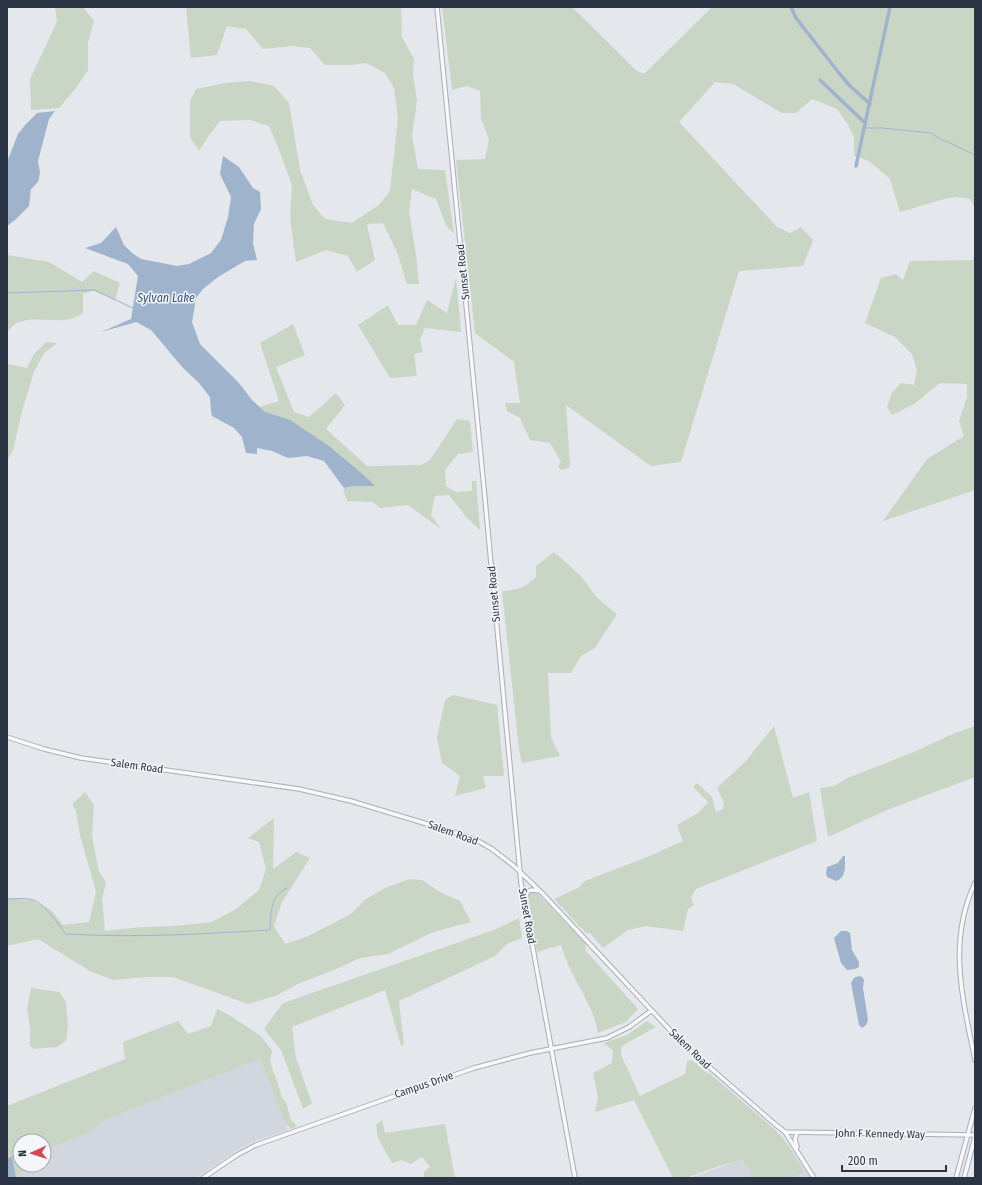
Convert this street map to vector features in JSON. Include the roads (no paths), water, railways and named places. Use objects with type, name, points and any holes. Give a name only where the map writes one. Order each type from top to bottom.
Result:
[{"type":"street","name":"Sunset Road","points":[[437,7],[483,470],[520,871],[524,901],[574,1178]]},
{"type":"street","name":"Salem Road","points":[[7,737],[44,750],[81,758],[306,790],[336,797],[466,836],[492,849],[520,871],[540,891],[696,1056],[785,1132],[814,1178]]},
{"type":"street","points":[[975,883],[963,915],[960,932],[959,954],[963,998],[975,1060]]},
{"type":"street","points":[[524,901],[528,890],[540,891]]},
{"type":"street","name":"Campus Drive","points":[[203,1178],[237,1155],[256,1145],[463,1071],[514,1057],[612,1036],[629,1027],[652,1010]]},
{"type":"street","points":[[956,1178],[975,1108]]},
{"type":"street","name":"John F Kennedy Way","points":[[785,1132],[797,1134],[975,1136]]},
{"type":"street","points":[[797,1134],[795,1139],[796,1145],[801,1157]]},
{"type":"street","points":[[964,1178],[975,1136]]},
{"type":"water","points":[[55,111],[49,119],[38,161],[40,173],[38,182],[31,189],[29,206],[7,226],[7,162],[18,134],[37,113]]},
{"type":"water","name":"Sylvan Lake","points":[[223,156],[239,167],[253,188],[260,192],[261,209],[254,224],[253,243],[257,260],[245,261],[218,277],[203,289],[196,298],[192,322],[200,344],[239,383],[252,400],[265,412],[290,420],[329,446],[375,486],[353,486],[344,488],[324,461],[307,456],[288,458],[272,451],[257,448],[257,454],[246,453],[242,437],[234,428],[212,416],[210,397],[151,330],[136,322],[101,332],[131,319],[138,276],[128,264],[85,248],[101,243],[116,227],[124,245],[141,259],[177,266],[189,264],[211,253],[221,240],[228,217],[231,197],[220,174]]},
{"type":"water","points":[[843,856],[845,856],[845,869],[842,877],[836,881],[827,877],[827,867],[838,863]]},
{"type":"water","points":[[841,931],[847,931],[850,933],[852,950],[859,962],[859,967],[855,969],[847,970],[841,963],[834,938]]},
{"type":"water","points":[[859,976],[864,980],[863,988],[868,1020],[866,1025],[862,1028],[859,1025],[851,983],[854,978]]},
{"type":"water","points":[[12,1156],[12,1173],[15,1173],[16,1178],[7,1178],[7,1159]]},
{"type":"waterway","points":[[791,7],[796,18],[839,73],[850,86],[870,104]]},
{"type":"waterway","points":[[856,166],[890,7]]},
{"type":"waterway","points":[[820,80],[865,123]]},
{"type":"waterway","points":[[864,128],[882,128],[931,133],[942,140],[975,155]]},
{"type":"waterway","points":[[7,293],[94,290],[133,308]]},
{"type":"waterway","points":[[7,899],[25,899],[40,903],[66,934],[117,936],[194,934],[270,930],[271,912],[274,900],[281,891],[287,888]]}]
